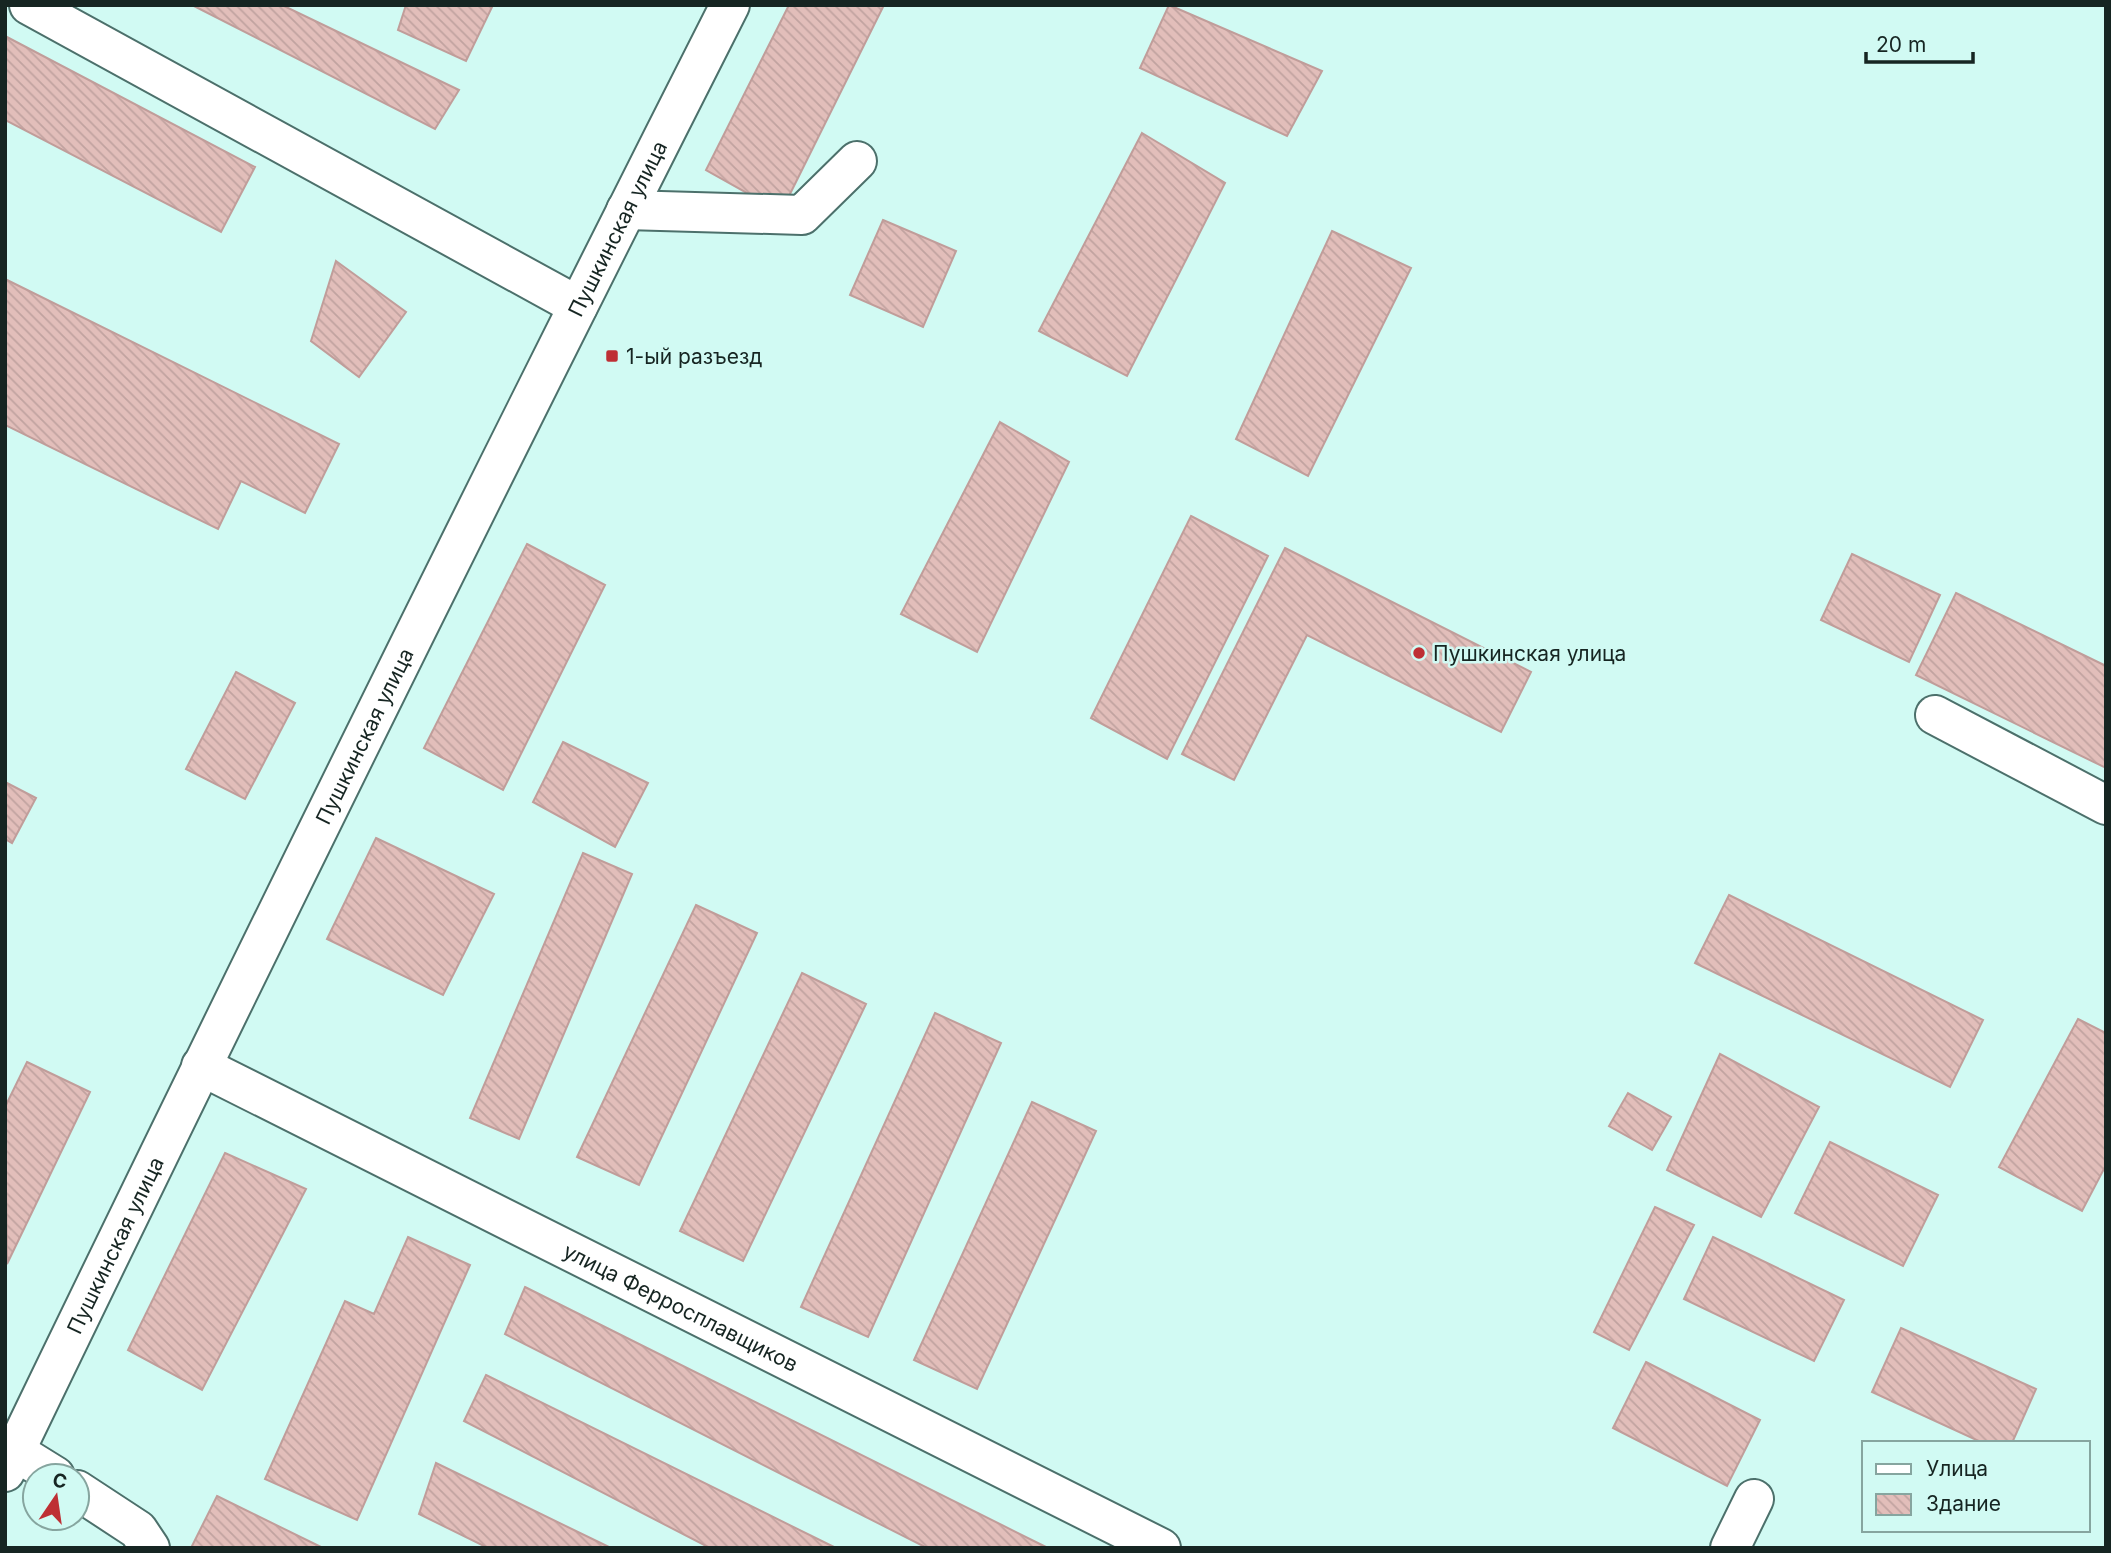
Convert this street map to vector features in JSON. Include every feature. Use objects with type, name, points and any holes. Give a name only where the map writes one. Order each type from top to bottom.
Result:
[{"type":"street","points":[[29,5],[578,306]]},
{"type":"street","name":"Пушкинская улица","points":[[9,1456],[626,209],[730,5]]},
{"type":"street","points":[[626,209],[802,215],[857,161]]},
{"type":"street","points":[[1935,715],[2106,805]]},
{"type":"street","name":"улица Ферросплавщиков","points":[[201,1066],[1161,1548]]},
{"type":"street","points":[[91,1499],[138,1530],[150,1548]]},
{"type":"street","points":[[1730,1548],[1754,1499]]},
{"type":"building","points":[[192,5],[282,5],[459,90],[435,129]]},
{"type":"building","points":[[406,5],[493,5],[466,61],[398,30]]},
{"type":"building","points":[[789,5],[884,5],[781,212],[706,170]]},
{"type":"building","points":[[1169,5],[1322,71],[1287,136],[1140,68]]},
{"type":"building","points":[[5,36],[255,167],[221,232],[5,120]]},
{"type":"building","points":[[1142,133],[1225,183],[1127,376],[1039,331]]},
{"type":"building","points":[[883,220],[956,251],[923,327],[850,295]]},
{"type":"building","points":[[1332,231],[1411,268],[1308,476],[1236,439]]},
{"type":"building","points":[[336,261],[406,312],[359,377],[311,341]]},
{"type":"building","points":[[5,279],[339,444],[305,513],[241,481],[218,529],[5,425]]},
{"type":"building","points":[[1000,422],[1069,462],[977,652],[901,614]]},
{"type":"building","points":[[1191,516],[1268,556],[1167,759],[1091,718]]},
{"type":"building","points":[[527,544],[605,585],[503,790],[424,748]]},
{"type":"building","name":"Пушкинская улица","points":[[1285,548],[1531,672],[1501,732],[1307,635],[1234,780],[1182,754]]},
{"type":"building","points":[[1852,554],[1940,595],[1909,662],[1821,620]]},
{"type":"building","points":[[1956,593],[2106,666],[2106,768],[1916,675]]},
{"type":"building","points":[[236,672],[295,703],[245,799],[186,769]]},
{"type":"building","points":[[563,742],[648,783],[615,847],[533,802]]},
{"type":"building","points":[[5,782],[36,798],[12,843],[5,839]]},
{"type":"building","points":[[376,838],[494,894],[443,995],[327,939]]},
{"type":"building","points":[[583,853],[632,874],[519,1139],[470,1118]]},
{"type":"building","points":[[1729,895],[1983,1020],[1950,1087],[1695,963]]},
{"type":"building","points":[[696,905],[757,933],[639,1185],[577,1157]]},
{"type":"building","points":[[802,973],[866,1004],[743,1261],[680,1231]]},
{"type":"building","points":[[935,1013],[1001,1043],[868,1337],[801,1307]]},
{"type":"building","points":[[2078,1019],[2106,1033],[2106,1165],[2082,1211],[1999,1167]]},
{"type":"building","points":[[1720,1054],[1819,1107],[1761,1217],[1667,1170]]},
{"type":"building","points":[[27,1062],[90,1092],[7,1264],[5,1107]]},
{"type":"building","points":[[1628,1093],[1671,1117],[1652,1150],[1609,1126]]},
{"type":"building","points":[[1032,1102],[1096,1131],[977,1389],[914,1360]]},
{"type":"building","points":[[1830,1142],[1938,1195],[1903,1266],[1795,1213]]},
{"type":"building","points":[[225,1153],[306,1189],[202,1390],[128,1350]]},
{"type":"building","points":[[1655,1207],[1694,1225],[1629,1350],[1594,1332]]},
{"type":"building","points":[[408,1237],[470,1265],[357,1520],[265,1479],[345,1301],[374,1314]]},
{"type":"building","points":[[1713,1237],[1844,1300],[1814,1361],[1684,1299]]},
{"type":"building","points":[[525,1287],[1048,1548],[927,1548],[505,1334]]},
{"type":"building","points":[[1901,1328],[2036,1389],[2013,1441],[1979,1441],[1872,1392]]},
{"type":"building","points":[[1646,1362],[1760,1420],[1727,1486],[1613,1428]]},
{"type":"building","points":[[486,1375],[836,1548],[710,1548],[464,1421]]},
{"type":"building","points":[[436,1463],[611,1548],[488,1548],[419,1514]]},
{"type":"building","points":[[217,1496],[323,1548],[191,1548]]},
{"type":"place","name":"1-ый разъезд","points":[[612,356]]},
{"type":"place","name":"Пушкинская улица","points":[[1419,653]]}]
